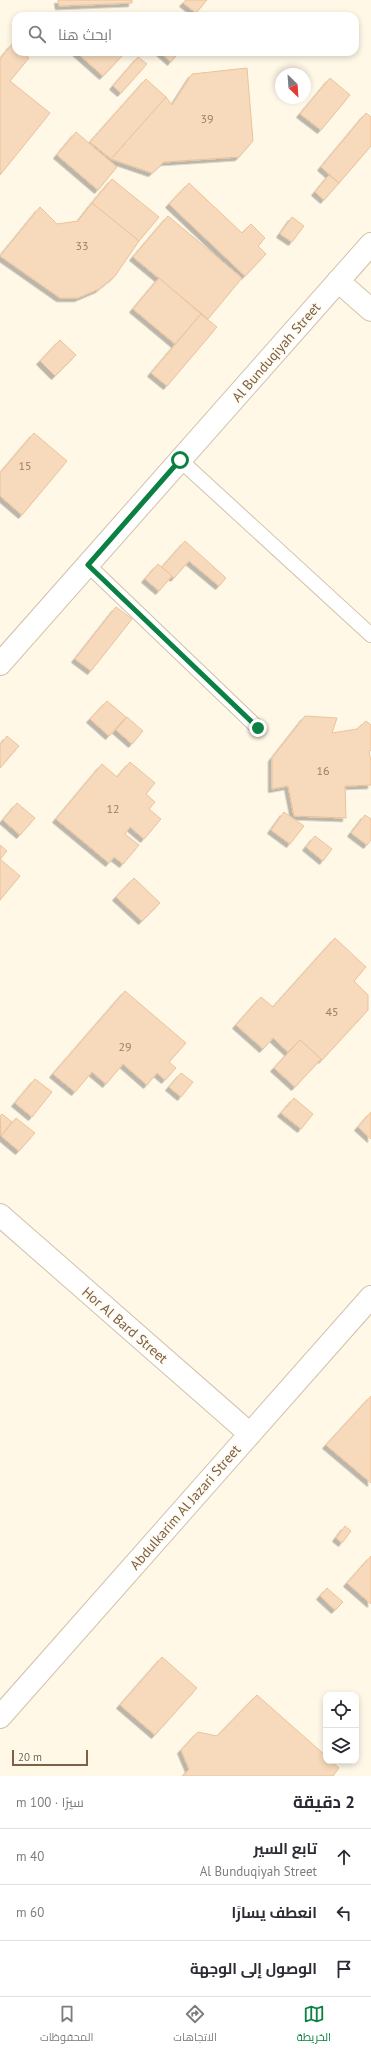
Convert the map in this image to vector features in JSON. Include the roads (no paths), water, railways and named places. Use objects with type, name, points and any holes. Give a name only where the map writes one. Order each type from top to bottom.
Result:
[{"type":"street","name":"Al Bunduqiyah Street","points":[[0,664],[371,244]]},
{"type":"street","points":[[338,281],[371,310]]},
{"type":"street","name":"Hor Al Bard Street","points":[[0,1215],[250,1434]]},
{"type":"street","name":"Abdulkarim Al Jazari Street","points":[[0,1718],[371,1297]]},
{"type":"lane","points":[[180,460],[371,635]]},
{"type":"lane","points":[[88,565],[258,728]]}]
